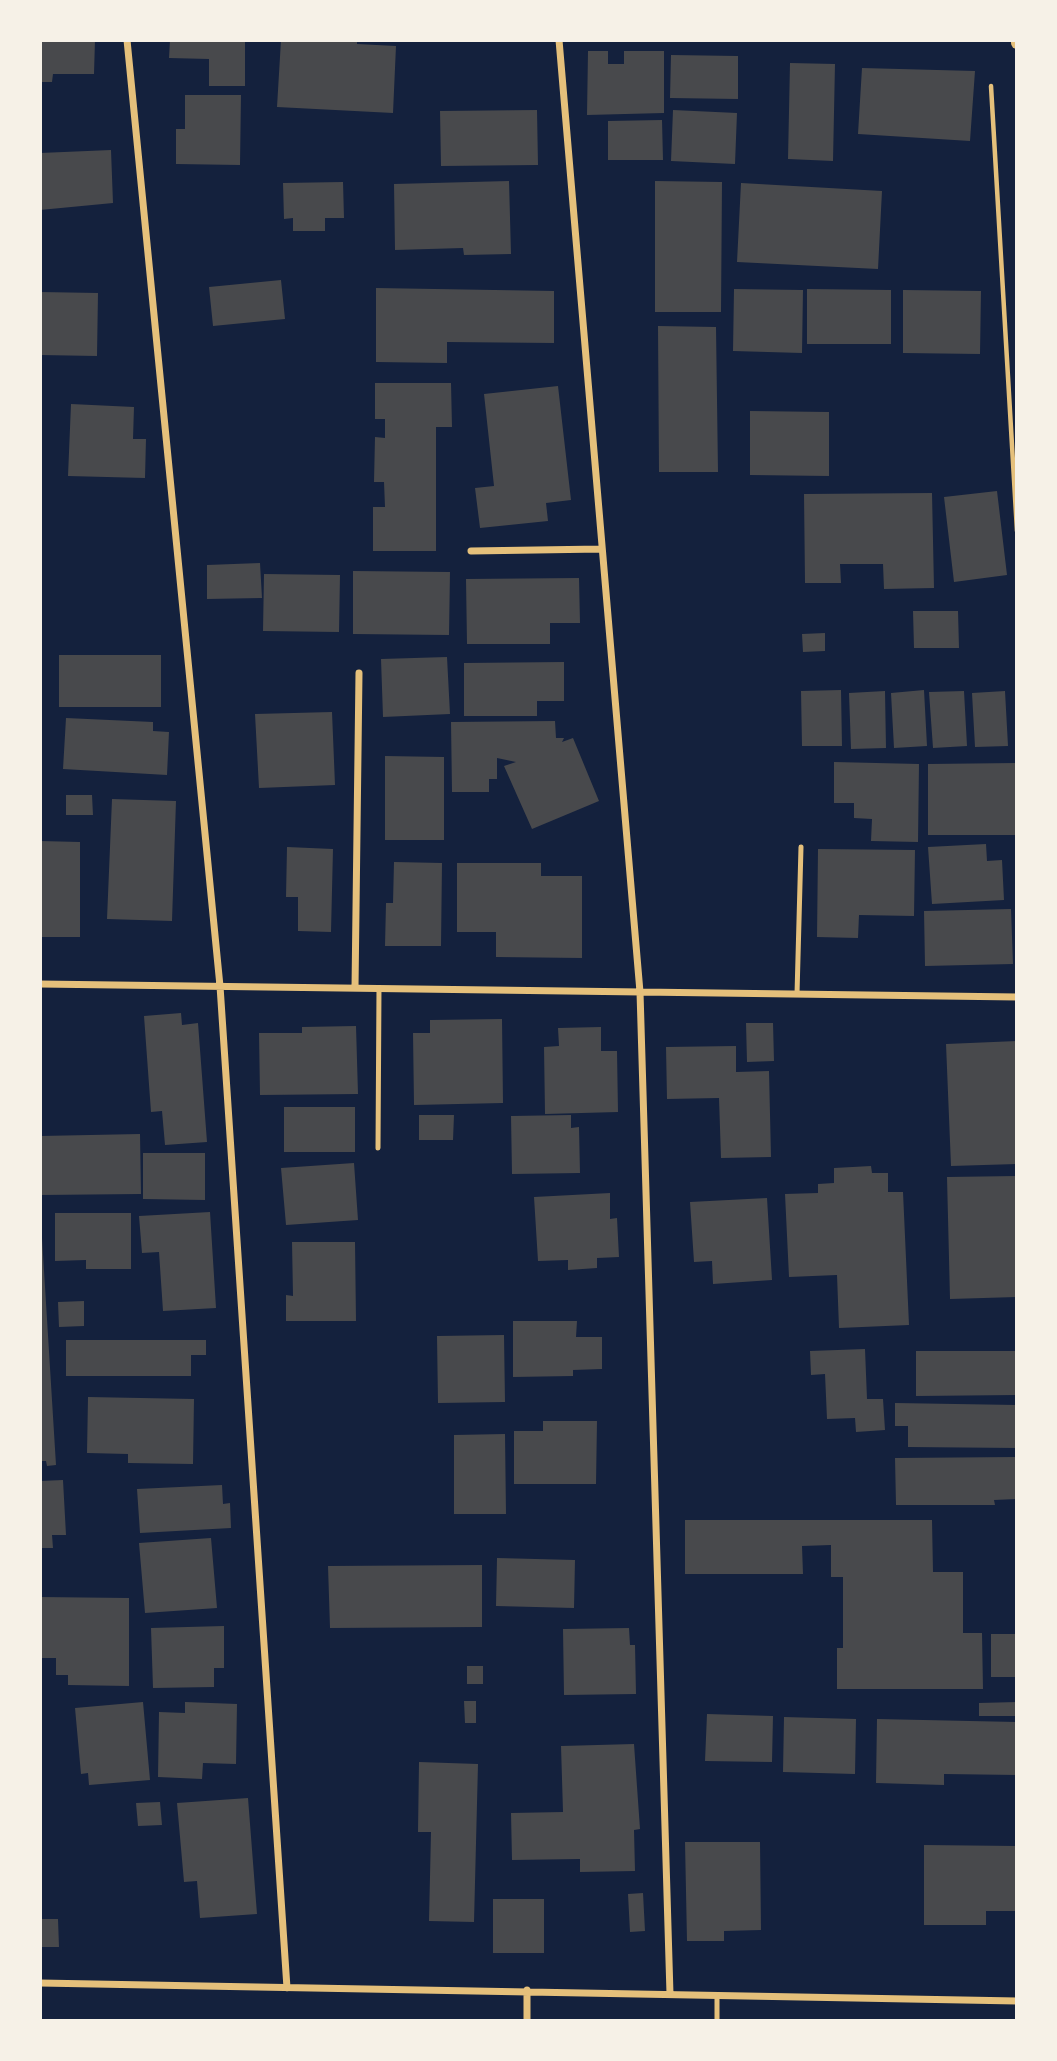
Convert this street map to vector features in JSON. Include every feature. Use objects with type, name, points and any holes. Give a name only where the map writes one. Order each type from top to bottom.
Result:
[{"type":"street","points":[[127,40],[220,986],[287,1988]]},
{"type":"street","points":[[559,40],[640,992],[670,1994]]},
{"type":"street","points":[[471,551],[601,549]]},
{"type":"street","points":[[355,988],[359,673]]},
{"type":"street","points":[[40,984],[1017,997]]},
{"type":"street","points":[[40,1983],[1017,2001]]},
{"type":"street","points":[[527,1990],[527,2021]]},
{"type":"lane","points":[[797,994],[801,847]]},
{"type":"lane","points":[[379,988],[379,1148]]},
{"type":"lane","points":[[717,1995],[717,2021]]},
{"type":"path","points":[[991,86],[1017,531]]},
{"type":"building","points":[[40,40],[95,40],[94,74],[53,74],[52,82],[40,82]]},
{"type":"building","points":[[170,40],[245,40],[245,86],[209,86],[209,59],[169,58]]},
{"type":"building","points":[[281,40],[357,40],[357,44],[396,46],[393,113],[277,107]]},
{"type":"building","points":[[588,51],[608,51],[608,64],[624,64],[624,51],[664,51],[664,113],[587,115]]},
{"type":"building","points":[[671,55],[738,56],[738,99],[670,98]]},
{"type":"building","points":[[790,63],[835,64],[833,161],[788,159]]},
{"type":"building","points":[[862,68],[975,71],[970,141],[858,134]]},
{"type":"building","points":[[185,95],[241,95],[240,165],[176,164],[176,129],[185,129]]},
{"type":"building","points":[[537,110],[538,165],[441,166],[440,111]]},
{"type":"building","points":[[673,110],[737,113],[735,164],[671,161]]},
{"type":"building","points":[[662,120],[663,160],[608,160],[608,121]]},
{"type":"building","points":[[111,150],[113,203],[40,210],[40,153]]},
{"type":"building","points":[[509,181],[511,254],[464,255],[463,248],[395,250],[394,184]]},
{"type":"building","points":[[655,181],[722,182],[721,312],[655,312]]},
{"type":"building","points":[[343,182],[344,218],[325,218],[325,231],[293,231],[293,218],[284,219],[283,183]]},
{"type":"building","points":[[741,183],[882,191],[878,269],[737,262]]},
{"type":"building","points":[[281,280],[285,319],[213,326],[209,287]]},
{"type":"building","points":[[376,288],[554,291],[554,343],[447,342],[447,363],[376,362]]},
{"type":"building","points":[[734,289],[803,290],[802,353],[733,351]]},
{"type":"building","points":[[807,289],[891,290],[891,344],[807,344]]},
{"type":"building","points":[[903,290],[981,291],[980,354],[903,353]]},
{"type":"building","points":[[40,292],[98,293],[97,356],[40,355]]},
{"type":"building","points":[[658,326],[716,327],[718,472],[659,472]]},
{"type":"building","points":[[375,383],[451,383],[452,427],[436,427],[436,551],[373,551],[373,507],[385,507],[384,482],[374,482],[375,437],[385,438],[385,419],[375,419]]},
{"type":"building","points":[[558,386],[571,500],[546,503],[548,521],[480,528],[475,488],[494,486],[484,394]]},
{"type":"building","points":[[71,404],[134,407],[133,439],[146,439],[145,478],[68,476]]},
{"type":"building","points":[[750,411],[829,412],[829,476],[750,475]]},
{"type":"building","points":[[997,491],[1007,575],[954,582],[944,497]]},
{"type":"building","points":[[932,493],[934,588],[884,589],[883,564],[840,564],[841,583],[805,583],[804,494]]},
{"type":"building","points":[[260,563],[262,598],[207,599],[207,565]]},
{"type":"building","points":[[353,571],[450,572],[449,635],[353,634]]},
{"type":"building","points":[[264,574],[340,575],[339,632],[263,631]]},
{"type":"building","points":[[579,578],[580,623],[550,623],[550,644],[467,644],[466,579]]},
{"type":"building","points":[[913,611],[958,611],[959,648],[914,648]]},
{"type":"building","points":[[825,633],[825,651],[803,652],[802,634]]},
{"type":"building","points":[[59,655],[161,655],[161,707],[59,707]]},
{"type":"building","points":[[447,657],[450,714],[383,717],[381,659]]},
{"type":"building","points":[[564,662],[564,701],[537,701],[537,716],[464,716],[464,663]]},
{"type":"building","points":[[841,690],[842,746],[802,746],[801,691]]},
{"type":"building","points":[[924,690],[927,746],[894,748],[891,693]]},
{"type":"building","points":[[885,691],[886,748],[851,749],[849,693]]},
{"type":"building","points":[[964,691],[967,746],[933,748],[929,692]]},
{"type":"building","points":[[1005,691],[1008,746],[975,747],[972,693]]},
{"type":"building","points":[[332,712],[335,785],[259,788],[255,714]]},
{"type":"building","points":[[66,718],[153,722],[153,731],[169,732],[167,775],[63,769]]},
{"type":"building","points":[[555,721],[556,738],[564,738],[562,742],[573,738],[599,801],[532,829],[504,766],[516,762],[497,758],[497,779],[489,779],[489,792],[452,792],[451,722]]},
{"type":"building","points":[[385,756],[444,757],[444,840],[385,840]]},
{"type":"building","points":[[834,762],[919,764],[918,842],[871,841],[872,819],[854,818],[854,803],[834,803]]},
{"type":"building","points":[[1016,763],[1017,835],[928,835],[928,764]]},
{"type":"building","points":[[66,795],[92,795],[93,815],[66,815]]},
{"type":"building","points":[[112,799],[176,801],[172,921],[107,919]]},
{"type":"building","points":[[40,841],[80,842],[80,937],[40,937]]},
{"type":"building","points":[[986,844],[987,861],[1002,860],[1004,900],[932,904],[928,847]]},
{"type":"building","points":[[287,847],[333,849],[331,932],[298,931],[298,897],[286,897]]},
{"type":"building","points":[[818,849],[915,850],[914,916],[859,915],[858,938],[817,937]]},
{"type":"building","points":[[394,862],[442,863],[441,946],[385,946],[386,903],[393,903]]},
{"type":"building","points":[[457,863],[541,863],[541,876],[582,876],[582,958],[496,957],[496,932],[457,932]]},
{"type":"building","points":[[1011,909],[1013,964],[925,966],[924,911]]},
{"type":"building","points":[[181,1013],[182,1025],[198,1023],[207,1142],[165,1145],[162,1111],[151,1112],[144,1016]]},
{"type":"building","points":[[502,1019],[503,1103],[414,1105],[413,1033],[430,1033],[430,1020]]},
{"type":"building","points":[[746,1023],[773,1023],[774,1061],[747,1062]]},
{"type":"building","points":[[356,1026],[358,1094],[260,1095],[259,1033],[302,1033],[302,1027]]},
{"type":"building","points":[[601,1027],[601,1051],[617,1051],[618,1112],[545,1114],[544,1047],[559,1046],[558,1028]]},
{"type":"building","points":[[1017,1041],[1017,1164],[951,1166],[946,1044]]},
{"type":"building","points":[[736,1046],[736,1072],[769,1071],[771,1157],[721,1158],[719,1098],[667,1099],[666,1047]]},
{"type":"building","points":[[284,1107],[355,1107],[355,1152],[284,1152]]},
{"type":"building","points":[[419,1115],[454,1115],[453,1140],[419,1140]]},
{"type":"building","points":[[571,1115],[571,1128],[579,1127],[580,1173],[512,1174],[511,1116]]},
{"type":"building","points":[[140,1134],[141,1194],[40,1195],[40,1136]]},
{"type":"building","points":[[143,1153],[205,1153],[205,1200],[143,1199]]},
{"type":"building","points":[[354,1163],[358,1220],[286,1225],[281,1168]]},
{"type":"building","points":[[871,1166],[872,1173],[888,1173],[888,1192],[903,1192],[909,1325],[839,1328],[837,1275],[789,1277],[785,1194],[818,1193],[818,1184],[834,1183],[834,1168]]},
{"type":"building","points":[[1017,1176],[1017,1297],[950,1299],[947,1177]]},
{"type":"building","points":[[610,1193],[610,1219],[617,1218],[619,1257],[597,1258],[597,1268],[568,1270],[568,1260],[538,1261],[534,1197]]},
{"type":"building","points":[[767,1198],[772,1280],[713,1284],[712,1261],[694,1262],[690,1202]]},
{"type":"building","points":[[210,1212],[216,1308],[163,1311],[159,1252],[142,1253],[139,1216]]},
{"type":"building","points":[[55,1213],[131,1213],[131,1269],[86,1269],[86,1260],[55,1261]]},
{"type":"building","points":[[40,1238],[56,1465],[47,1466],[46,1461],[40,1461]]},
{"type":"building","points":[[292,1242],[355,1242],[356,1321],[286,1321],[286,1295],[293,1296]]},
{"type":"building","points":[[84,1301],[84,1326],[59,1327],[58,1302]]},
{"type":"building","points":[[513,1321],[577,1321],[576,1337],[602,1337],[602,1369],[573,1370],[573,1376],[513,1377]]},
{"type":"building","points":[[504,1335],[505,1402],[438,1403],[437,1336]]},
{"type":"building","points":[[66,1340],[206,1340],[206,1355],[191,1355],[191,1376],[66,1376]]},
{"type":"building","points":[[865,1349],[867,1399],[883,1399],[885,1430],[856,1432],[855,1418],[827,1419],[825,1374],[811,1375],[810,1351]]},
{"type":"building","points":[[916,1351],[1017,1351],[1017,1395],[916,1396]]},
{"type":"building","points":[[88,1397],[194,1399],[193,1464],[128,1463],[128,1454],[87,1453]]},
{"type":"building","points":[[895,1403],[1017,1405],[1017,1448],[908,1447],[908,1426],[895,1426]]},
{"type":"building","points":[[543,1421],[597,1421],[596,1484],[514,1484],[514,1431],[543,1431]]},
{"type":"building","points":[[505,1434],[506,1514],[454,1514],[454,1435]]},
{"type":"building","points":[[1017,1457],[1017,1499],[994,1500],[995,1505],[896,1505],[895,1458]]},
{"type":"building","points":[[63,1480],[66,1535],[52,1535],[53,1548],[40,1548],[40,1481]]},
{"type":"building","points":[[222,1485],[223,1504],[230,1503],[231,1528],[140,1533],[137,1489]]},
{"type":"building","points":[[685,1520],[932,1520],[933,1572],[963,1572],[963,1633],[982,1633],[983,1689],[837,1689],[837,1648],[843,1648],[843,1577],[831,1577],[831,1545],[802,1546],[803,1574],[685,1574]]},
{"type":"building","points":[[211,1538],[217,1608],[145,1613],[139,1543]]},
{"type":"building","points":[[497,1558],[575,1560],[574,1608],[496,1606]]},
{"type":"building","points":[[482,1565],[482,1627],[330,1628],[328,1566]]},
{"type":"building","points":[[40,1597],[129,1598],[129,1686],[68,1685],[68,1675],[56,1675],[56,1658],[40,1658]]},
{"type":"building","points":[[224,1626],[224,1668],[214,1668],[214,1687],[153,1688],[151,1628]]},
{"type":"building","points":[[629,1628],[630,1645],[635,1645],[636,1694],[564,1695],[563,1629]]},
{"type":"building","points":[[991,1634],[1017,1634],[1017,1677],[991,1677]]},
{"type":"building","points":[[467,1666],[483,1666],[483,1684],[467,1684]]},
{"type":"building","points":[[464,1701],[476,1701],[476,1723],[465,1723]]},
{"type":"building","points":[[143,1702],[150,1780],[89,1785],[88,1773],[81,1774],[75,1708]]},
{"type":"building","points":[[185,1702],[237,1704],[236,1764],[203,1763],[202,1779],[158,1777],[159,1712],[185,1713]]},
{"type":"building","points":[[1017,1702],[1017,1716],[979,1716],[979,1703]]},
{"type":"building","points":[[707,1714],[773,1716],[772,1762],[705,1761]]},
{"type":"building","points":[[784,1717],[856,1719],[855,1774],[783,1772]]},
{"type":"building","points":[[877,1719],[1017,1722],[1017,1775],[944,1774],[944,1785],[876,1783]]},
{"type":"building","points":[[634,1744],[640,1829],[634,1830],[635,1871],[580,1872],[580,1859],[512,1860],[511,1813],[563,1812],[561,1746]]},
{"type":"building","points":[[419,1762],[478,1764],[474,1922],[429,1921],[431,1832],[418,1832]]},
{"type":"building","points":[[248,1798],[257,1914],[200,1918],[197,1881],[184,1882],[177,1803]]},
{"type":"building","points":[[160,1802],[162,1825],[138,1826],[136,1803]]},
{"type":"building","points":[[685,1842],[760,1842],[761,1930],[724,1931],[724,1941],[687,1941]]},
{"type":"building","points":[[924,1845],[1017,1846],[1017,1911],[986,1911],[986,1925],[924,1925]]},
{"type":"building","points":[[643,1893],[645,1931],[630,1932],[628,1894]]},
{"type":"building","points":[[493,1899],[544,1899],[544,1953],[493,1953]]},
{"type":"building","points":[[40,1919],[58,1919],[59,1947],[40,1947]]}]
